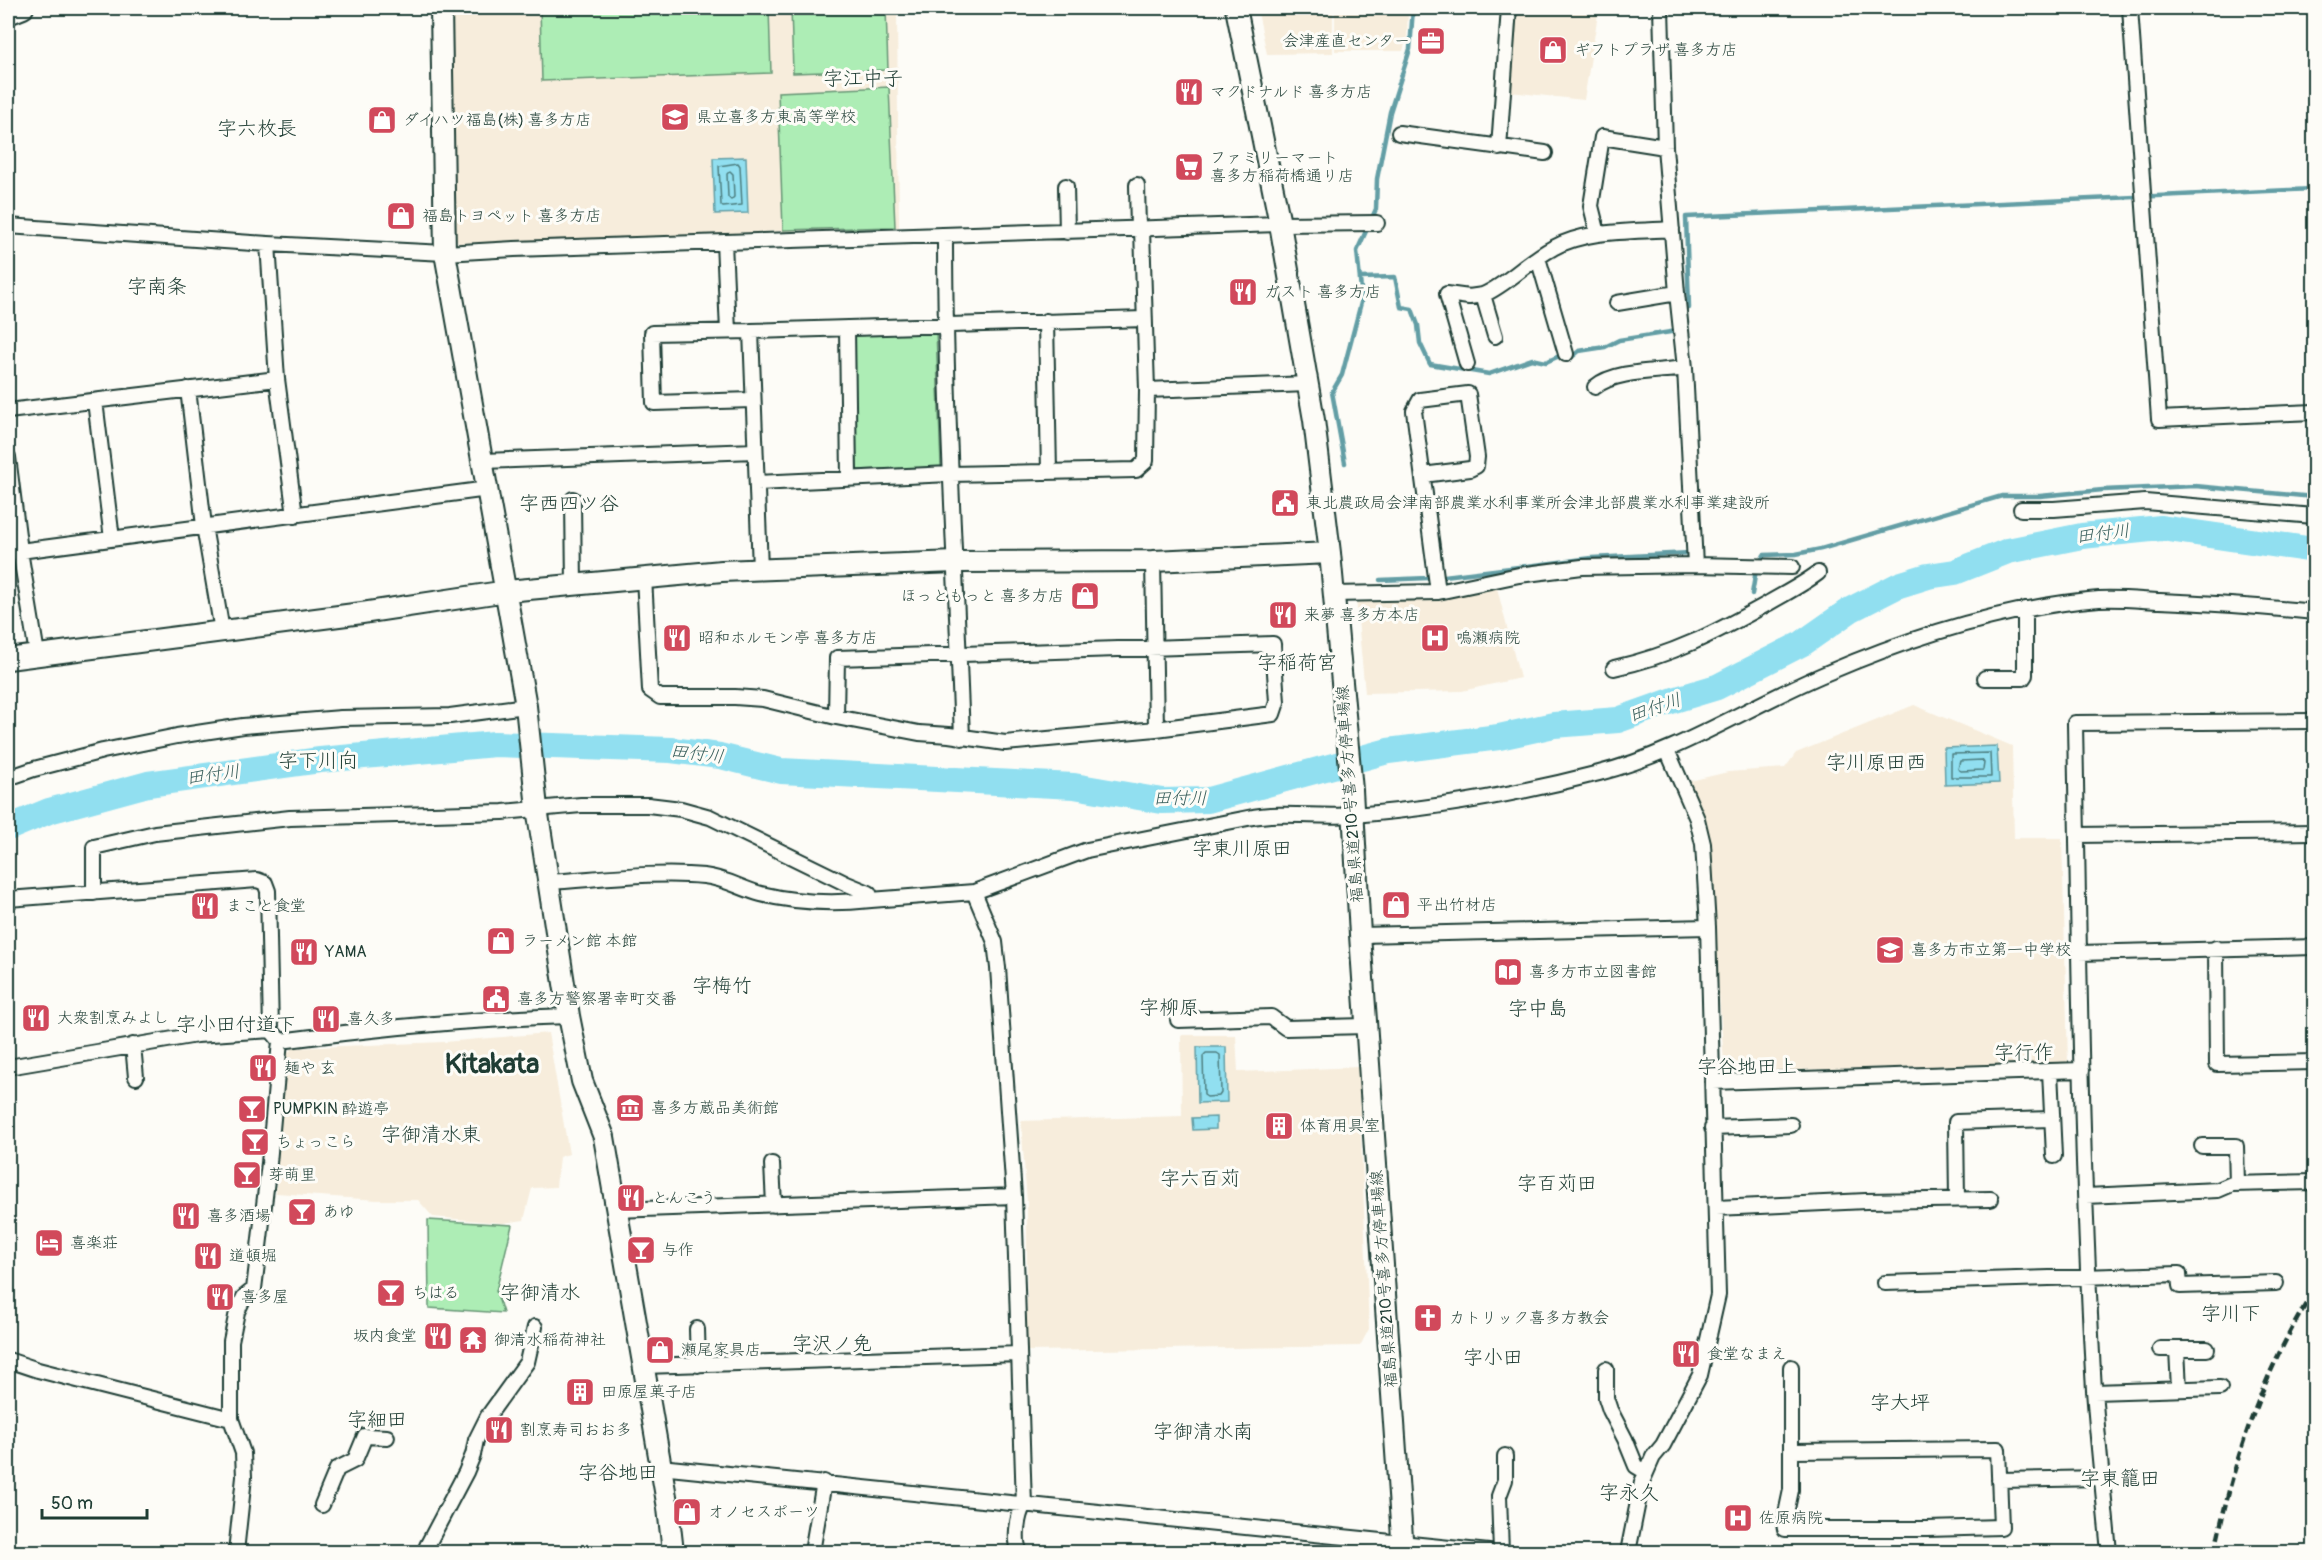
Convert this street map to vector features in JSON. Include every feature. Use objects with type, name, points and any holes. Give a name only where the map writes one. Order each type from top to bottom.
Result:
[{"type":"street","points":[[8,14],[23,8]]},
{"type":"street","points":[[441,8],[445,253],[484,461],[527,714],[537,808],[569,1016],[582,1081],[604,1137],[668,1508],[673,1552]]},
{"type":"street","name":"福島県道210号喜多方停車場線","points":[[1236,8],[1280,224],[1308,384],[1330,553],[1352,790],[1402,1547]]},
{"type":"street","points":[[1499,148],[1509,8]]},
{"type":"street","points":[[1661,8],[1665,147],[1685,368],[1695,565]]},
{"type":"street","points":[[2130,8],[2159,419],[2314,412]]},
{"type":"street","points":[[1399,133],[1545,153]]},
{"type":"street","points":[[1598,234],[1591,206],[1602,137],[1665,147]]},
{"type":"street","points":[[757,483],[950,474],[1136,470],[1146,461],[1147,390],[1137,185]]},
{"type":"street","points":[[1066,186],[1067,232]]},
{"type":"street","points":[[8,226],[268,244],[445,253],[1280,224],[1377,223]]},
{"type":"street","points":[[1467,364],[1447,294],[1469,297],[1483,295],[1552,248],[1569,241],[1598,234],[1672,229]]},
{"type":"street","points":[[945,235],[945,325],[950,474],[956,562],[962,738]]},
{"type":"street","points":[[724,242],[728,331]]},
{"type":"street","points":[[268,244],[277,379],[295,516]]},
{"type":"street","points":[[1538,258],[1566,354]]},
{"type":"street","points":[[1617,303],[1677,293]]},
{"type":"street","points":[[1483,295],[1495,336]]},
{"type":"street","points":[[752,400],[654,404],[652,333],[1144,319]]},
{"type":"street","points":[[1046,321],[1049,472]]},
{"type":"street","points":[[847,328],[849,478]]},
{"type":"street","points":[[751,331],[760,569]]},
{"type":"street","points":[[1594,387],[1609,377],[1623,374],[1685,368]]},
{"type":"street","points":[[8,411],[277,379]]},
{"type":"street","points":[[1147,390],[1308,384]]},
{"type":"street","points":[[188,389],[204,526],[222,631]]},
{"type":"street","points":[[1423,475],[1470,469],[1476,465],[1477,457],[1468,394],[1420,400],[1414,411],[1438,592]]},
{"type":"street","points":[[95,401],[112,539]]},
{"type":"street","points":[[484,461],[755,451]]},
{"type":"street","points":[[8,457],[20,551],[37,654]]},
{"type":"street","points":[[20,551],[488,489]]},
{"type":"street","points":[[573,499],[574,586]]},
{"type":"street","points":[[2021,509],[2054,509],[2145,502],[2314,516]]},
{"type":"street","points":[[8,659],[362,613],[507,591],[574,586],[644,577],[760,569],[956,562],[1153,561],[1330,553]]},
{"type":"street","points":[[1153,561],[1156,729]]},
{"type":"street","points":[[1333,594],[1438,592],[1519,575],[1582,567],[1695,565],[1792,567]]},
{"type":"street","points":[[1614,668],[1666,655],[1699,641],[1801,585],[1818,573]]},
{"type":"street","points":[[644,577],[650,690],[660,697],[764,699],[836,717],[919,733],[962,738],[1015,743],[1156,729],[1273,714],[1277,702],[1273,644],[837,658],[836,717]]},
{"type":"street","points":[[548,882],[680,874],[718,878],[779,898],[841,903],[974,892],[1087,850],[1248,818],[1272,814],[1353,815],[1425,809],[1599,773],[1667,750],[1768,699],[1873,653],[1931,633],[2025,609],[2101,599],[2200,602],[2314,612]]},
{"type":"street","points":[[1984,678],[2024,677],[2025,609]]},
{"type":"street","points":[[8,778],[103,751],[243,726],[341,718],[527,714]]},
{"type":"street","points":[[2109,1552],[2094,1392],[2089,1275],[2079,953],[2075,723],[2314,721]]},
{"type":"street","points":[[1628,1552],[1642,1482],[1653,1457],[1663,1445],[1700,1375],[1718,1295],[1708,927],[1703,844],[1697,819],[1667,750]]},
{"type":"street","points":[[94,893],[94,847],[155,833],[290,818],[648,806],[681,809],[710,817],[847,885],[863,890],[868,893],[871,900]]},
{"type":"street","points":[[2077,836],[2314,832]]},
{"type":"street","points":[[8,899],[257,880],[265,883],[268,891],[275,1035],[269,1163],[254,1289],[244,1297],[237,1312],[231,1341],[231,1419],[243,1453],[244,1477],[236,1552]]},
{"type":"street","points":[[974,892],[996,942],[1014,1197],[1024,1505],[1019,1512],[1017,1545],[1020,1552]]},
{"type":"street","points":[[1360,935],[1708,927]]},
{"type":"street","points":[[2079,953],[2314,947]]},
{"type":"street","points":[[2216,948],[2217,1064],[2314,1062]]},
{"type":"street","points":[[8,1067],[197,1035],[275,1035],[569,1016]]},
{"type":"street","points":[[1178,1020],[1271,1017],[1286,1028],[1366,1026]]},
{"type":"street","points":[[133,1045],[136,1077]]},
{"type":"street","points":[[1712,1082],[2082,1070]]},
{"type":"street","points":[[2050,1071],[2054,1156]]},
{"type":"street","points":[[1957,1200],[1956,1122],[2052,1119]]},
{"type":"street","points":[[1712,1128],[1791,1125]]},
{"type":"street","points":[[2202,1146],[2236,1146],[2237,1184]]},
{"type":"street","points":[[772,1164],[774,1205]]},
{"type":"street","points":[[2086,1196],[2218,1190],[2237,1184],[2314,1182]]},
{"type":"street","points":[[615,1210],[1014,1197]]},
{"type":"street","points":[[1716,1208],[1866,1201],[1991,1199]]},
{"type":"street","points":[[1886,1283],[2180,1274],[2180,1286],[2276,1283]]},
{"type":"street","points":[[427,1546],[466,1472],[476,1440],[488,1416],[527,1362],[535,1327]]},
{"type":"street","points":[[697,1329],[698,1365]]},
{"type":"street","points":[[2177,1349],[2179,1389]]},
{"type":"street","points":[[2160,1350],[2207,1349]]},
{"type":"street","points":[[643,1366],[1019,1354]]},
{"type":"street","points":[[8,1360],[38,1370],[231,1419]]},
{"type":"street","points":[[1791,1367],[1791,1451],[1791,1490],[1785,1529],[2001,1527],[1998,1449],[1791,1451]]},
{"type":"street","points":[[1606,1369],[1607,1403],[1626,1439],[1635,1466],[1646,1472]]},
{"type":"street","points":[[2094,1392],[2220,1388]]},
{"type":"street","points":[[322,1505],[337,1469],[355,1460],[365,1436],[387,1437]]},
{"type":"street","points":[[1501,1552],[1499,1496],[1505,1480],[1505,1456]]},
{"type":"street","points":[[660,1467],[824,1482],[1402,1547],[1489,1552]]},
{"type":"street","points":[[1999,1480],[2102,1478]]},
{"type":"street","points":[[812,1552],[824,1482]]},
{"type":"shaded area","name":"県立喜多方東高等学校","points":[[448,8],[897,8],[899,227],[459,243],[455,239]]},
{"type":"shaded area","points":[[1257,8],[1333,8],[1333,53],[1267,54]]},
{"type":"shaded area","points":[[1335,8],[1408,8],[1407,37],[1403,51],[1335,51]]},
{"type":"shaded area","name":"ギフトプラザ 喜多方店","points":[[1517,8],[1599,8],[1584,100],[1510,92]]},
{"type":"shaded area","name":"鳴瀬病院","points":[[1497,588],[1520,678],[1462,691],[1365,693],[1356,599],[1462,593]]},
{"type":"shaded area","name":"喜多方市立第一中学校","points":[[1914,705],[2012,746],[2014,838],[2062,838],[2068,1062],[1732,1072],[1724,1063],[1707,823],[1690,781],[1728,772],[1785,768],[1796,753]]},
{"type":"shaded area","points":[[548,1033],[569,1154],[559,1157],[556,1187],[532,1188],[524,1220],[503,1223],[433,1217],[418,1200],[377,1200],[276,1193],[282,1058],[293,1048],[444,1042]]},
{"type":"shaded area","points":[[1181,1035],[1236,1035],[1238,1072],[1358,1067],[1369,1329],[1360,1346],[1027,1351],[1027,1202],[1021,1121],[1182,1116]]},
{"type":"green space","points":[[540,8],[769,8],[771,73],[542,81]]},
{"type":"green space","points":[[791,8],[886,8],[888,70],[793,73]]},
{"type":"green space","points":[[889,87],[895,227],[783,230],[778,92]]},
{"type":"green space","points":[[936,330],[941,467],[857,470],[852,333]]},
{"type":"green space","points":[[428,1220],[512,1225],[496,1291],[503,1313],[429,1308]]},
{"type":"water","points":[[746,157],[748,213],[715,214],[713,158]]},
{"type":"water","points":[[1997,746],[1999,783],[1945,785],[1944,748]]},
{"type":"water","points":[[1197,1047],[1226,1047],[1227,1102],[1198,1103]]},
{"type":"water","points":[[1216,1117],[1216,1129],[1193,1130],[1192,1118]]},
{"type":"waterway","points":[[1345,463],[1332,392],[1342,375],[1362,299],[1357,251],[1376,209],[1377,179],[1390,112],[1410,49],[1413,8]]},
{"type":"waterway","points":[[1681,308],[1689,308],[1686,217],[2314,189]]},
{"type":"waterway","points":[[1360,278],[1395,277],[1401,307],[1412,309],[1418,325],[1420,343],[1430,364],[1489,374],[1532,359],[1546,362],[1557,357],[1572,357],[1579,351],[1605,347],[1619,340],[1677,331]]},
{"type":"waterway","points":[[1752,594],[1756,570],[1764,555],[1796,554],[1821,549],[2002,496],[2040,496],[2103,490],[2195,486],[2314,497]]},
{"type":"waterway","name":"田付川","points":[[8,828],[49,811],[148,784],[320,760],[495,744],[671,750],[720,756],[781,771],[1074,786],[1162,801],[1208,800],[1388,751],[1499,737],[1554,725],[1618,720],[1717,687],[1803,643],[1850,610],[1899,585],[1928,576],[1955,572],[2008,551],[2082,536],[2161,528],[2314,550]]},
{"type":"waterway","points":[[1380,580],[1428,578],[1592,558],[1690,553]]},
{"type":"railway","points":[[2215,1552],[2231,1484],[2252,1417],[2280,1353],[2314,1291]]},
{"type":"place","name":"会津産直センター","points":[[1431,41]]},
{"type":"place","name":"ギフトプラザ 喜多方店","points":[[1553,50]]},
{"type":"place","name":"マクドナルド 喜多方店","points":[[1189,92]]},
{"type":"place","name":"県立喜多方東高等学校","points":[[675,117]]},
{"type":"place","name":"ダイハツ福島(株) 喜多方店","points":[[382,120]]},
{"type":"place","name":"ファミリーマート 喜多方稲荷橋通り店","points":[[1189,167]]},
{"type":"place","name":"福島トヨペット 喜多方店","points":[[401,216]]},
{"type":"place","name":"ガスト 喜多方店","points":[[1243,292]]},
{"type":"place","name":"東北農政局会津南部農業水利事業所会津北部農業水利事業建設所","points":[[1285,503]]},
{"type":"place","name":"ほっともっと 喜多方店","points":[[1085,596]]},
{"type":"place","name":"来夢 喜多方本店","points":[[1283,615]]},
{"type":"place","name":"昭和ホルモン亭 喜多方店","points":[[677,638]]},
{"type":"place","name":"鳴瀬病院","points":[[1435,638]]},
{"type":"place","name":"平出竹材店","points":[[1396,905]]},
{"type":"place","name":"まこと食堂","points":[[205,906]]},
{"type":"place","name":"ラーメン館 本館","points":[[501,941]]},
{"type":"place","name":"喜多方市立第一中学校","points":[[1890,950]]},
{"type":"place","name":"YAMA","points":[[304,952]]},
{"type":"place","name":"喜多方市立図書館","points":[[1508,972]]},
{"type":"place","name":"喜多方警察署幸町交番","points":[[496,999]]},
{"type":"place","name":"大衆割烹みよし","points":[[36,1018]]},
{"type":"place","name":"喜久多","points":[[326,1019]]},
{"type":"place","name":"麺や 玄","points":[[263,1068]]},
{"type":"place","name":"喜多方蔵品美術館","points":[[630,1108]]},
{"type":"place","name":"PUMPKIN 酔遊亭","points":[[252,1109]]},
{"type":"place","name":"体育用具室","points":[[1279,1126]]},
{"type":"place","name":"ちょっこら","points":[[255,1142]]},
{"type":"place","name":"芽萌里","points":[[247,1175]]},
{"type":"place","name":"とんこう","points":[[631,1198]]},
{"type":"place","name":"あゆ","points":[[302,1212]]},
{"type":"place","name":"喜多酒場","points":[[186,1216]]},
{"type":"place","name":"喜楽荘","points":[[49,1243]]},
{"type":"place","name":"与作","points":[[641,1250]]},
{"type":"place","name":"道頓堀","points":[[208,1256]]},
{"type":"place","name":"ちはる","points":[[391,1293]]},
{"type":"place","name":"喜多屋","points":[[220,1297]]},
{"type":"place","name":"カトリック喜多方教会","points":[[1428,1318]]},
{"type":"place","name":"坂内食堂","points":[[438,1336]]},
{"type":"place","name":"御清水稲荷神社","points":[[473,1340]]},
{"type":"place","name":"瀬尾家具店","points":[[660,1350]]},
{"type":"place","name":"食堂なまえ","points":[[1686,1354]]},
{"type":"place","name":"田原屋菓子店","points":[[580,1392]]},
{"type":"place","name":"割烹寿司おお多","points":[[499,1430]]},
{"type":"place","name":"オノセスポーツ","points":[[687,1512]]},
{"type":"place","name":"佐原病院","points":[[1738,1518]]},
{"type":"district","name":"字江中子","points":[[863,78]]},
{"type":"district","name":"字六枚長","points":[[257,128]]},
{"type":"district","name":"字南条","points":[[157,286]]},
{"type":"district","name":"字西四ツ谷","points":[[569,503]]},
{"type":"district","name":"字稲荷宮","points":[[1297,662]]},
{"type":"district","name":"字下川向","points":[[318,760]]},
{"type":"district","name":"字川原田西","points":[[1876,762]]},
{"type":"district","name":"字東川原田","points":[[1242,848]]},
{"type":"district","name":"字梅竹","points":[[722,985]]},
{"type":"district","name":"字柳原","points":[[1169,1007]]},
{"type":"district","name":"字中島","points":[[1538,1008]]},
{"type":"district","name":"字小田付道下","points":[[236,1024]]},
{"type":"district","name":"字行作","points":[[2024,1052]]},
{"type":"district","name":"Kitakata","points":[[492,1064]]},
{"type":"district","name":"字谷地田上","points":[[1747,1066]]},
{"type":"district","name":"字御清水東","points":[[431,1134]]},
{"type":"district","name":"字六百苅","points":[[1200,1178]]},
{"type":"district","name":"字百苅田","points":[[1557,1183]]},
{"type":"district","name":"字御清水","points":[[540,1292]]},
{"type":"district","name":"字川下","points":[[2231,1313]]},
{"type":"district","name":"字沢ノ免","points":[[832,1343]]},
{"type":"district","name":"字小田","points":[[1493,1357]]},
{"type":"district","name":"字大坪","points":[[1900,1402]]},
{"type":"district","name":"字細田","points":[[377,1419]]},
{"type":"district","name":"字御清水南","points":[[1203,1431]]},
{"type":"district","name":"字谷地田","points":[[618,1472]]},
{"type":"district","name":"字東籠田","points":[[2120,1478]]},
{"type":"district","name":"字永久","points":[[1629,1492]]}]
